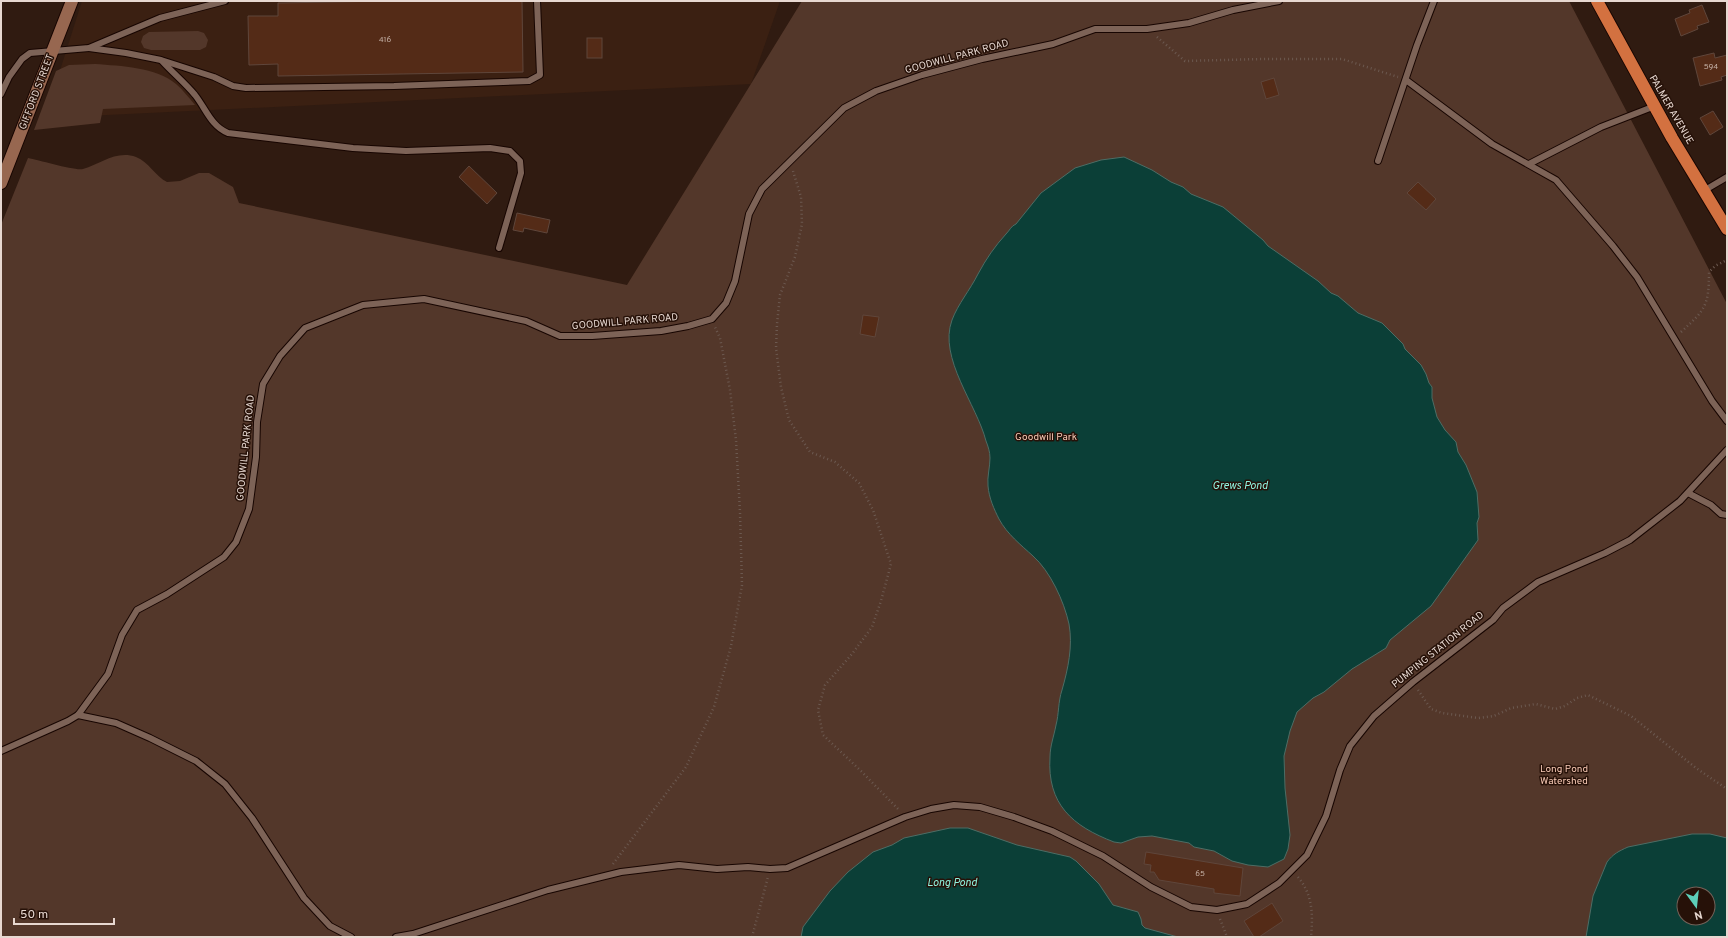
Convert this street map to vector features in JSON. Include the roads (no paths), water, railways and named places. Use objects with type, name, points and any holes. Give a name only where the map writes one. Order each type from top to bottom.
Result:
[{"type":"highway","name":"PALMER AVENUE","points":[[1596,1],[1672,138],[1705,190],[1727,229]]},
{"type":"main road","name":"GIFFORD STREET","points":[[1,183],[72,1]]},
{"type":"lane","points":[[90,48],[160,18],[225,1]]},
{"type":"lane","points":[[1,94],[9,77],[22,59],[30,53],[90,48],[161,60],[214,77],[233,86],[246,88],[394,86],[529,81],[540,74],[537,1]]},
{"type":"lane","name":"GOODWILL PARK ROAD","points":[[1,751],[78,715],[108,674],[122,635],[137,610],[167,594],[224,557],[236,542],[249,509],[256,457],[257,422],[263,384],[280,356],[305,328],[363,306],[424,299],[526,321],[560,336],[592,336],[661,331],[688,326],[712,319],[726,303],[735,281],[748,214],[762,189],[844,108],[876,91],[922,74],[982,59],[1053,44],[1096,29],[1147,29],[1189,23],[1233,10],[1279,1]]},
{"type":"lane","points":[[1378,161],[1417,45],[1434,1]]},
{"type":"lane","points":[[161,60],[195,95],[214,124],[220,130],[228,133],[353,148],[406,150],[490,148],[510,150],[520,161],[521,173],[499,248]]},
{"type":"lane","points":[[1406,80],[1492,144],[1556,180],[1613,246],[1637,277],[1712,401],[1727,421]]},
{"type":"lane","points":[[1529,164],[1601,127],[1655,106]]},
{"type":"lane","points":[[1705,190],[1727,177]]},
{"type":"lane","name":"PUMPING STATION ROAD","points":[[396,937],[413,934],[548,890],[604,875],[679,865],[717,869],[748,867],[770,869],[787,868],[905,816],[954,805],[980,808],[1014,817],[1052,831],[1103,856],[1151,887],[1191,907],[1217,910],[1247,904],[1279,883],[1307,855],[1326,816],[1340,770],[1350,746],[1374,716],[1413,682],[1492,620],[1503,608],[1538,582],[1605,553],[1630,540],[1680,501],[1727,450]]},
{"type":"lane","points":[[1688,493],[1711,505],[1721,514],[1727,515]]},
{"type":"lane","points":[[78,715],[116,723],[150,738],[196,761],[225,784],[252,818],[304,898],[330,926],[351,937]]},
{"type":"water","name":"Grews Pond","points":[[1124,157],[1183,187],[1191,194],[1223,207],[1263,240],[1268,246],[1318,281],[1331,293],[1338,296],[1358,313],[1382,323],[1421,365],[1432,387],[1432,398],[1437,417],[1445,430],[1456,442],[1458,452],[1466,465],[1477,492],[1479,517],[1477,523],[1478,540],[1431,606],[1390,640],[1386,648],[1352,669],[1297,712],[1290,731],[1284,756],[1285,788],[1290,835],[1288,849],[1284,859],[1268,867],[1248,865],[1232,861],[1214,851],[1194,847],[1189,843],[1152,836],[1138,837],[1121,843],[1114,842],[1086,829],[1065,811],[1058,800],[1053,788],[1050,773],[1050,753],[1069,657],[1070,632],[1067,615],[1051,578],[1039,562],[1006,530],[995,511],[988,486],[990,458],[989,449],[981,427],[960,381],[950,350],[949,335],[952,320],[984,263],[994,248],[1041,193],[1075,168],[1101,160]]},
{"type":"water","name":"Long Pond","points":[[950,828],[968,828],[1017,845],[1070,857],[1099,884],[1113,905],[1138,912],[1142,925],[1145,928],[1178,937],[801,937],[803,927],[830,891],[848,872],[873,852],[892,845],[904,838]]},
{"type":"water","points":[[1692,834],[1710,834],[1727,838],[1727,937],[1586,937],[1593,896],[1607,862],[1616,853],[1628,847]]},
{"type":"park label","name":"Goodwill Park","points":[[1046,437]]},
{"type":"park label","name":"Long Pond Watershed","points":[[1564,774]]}]
